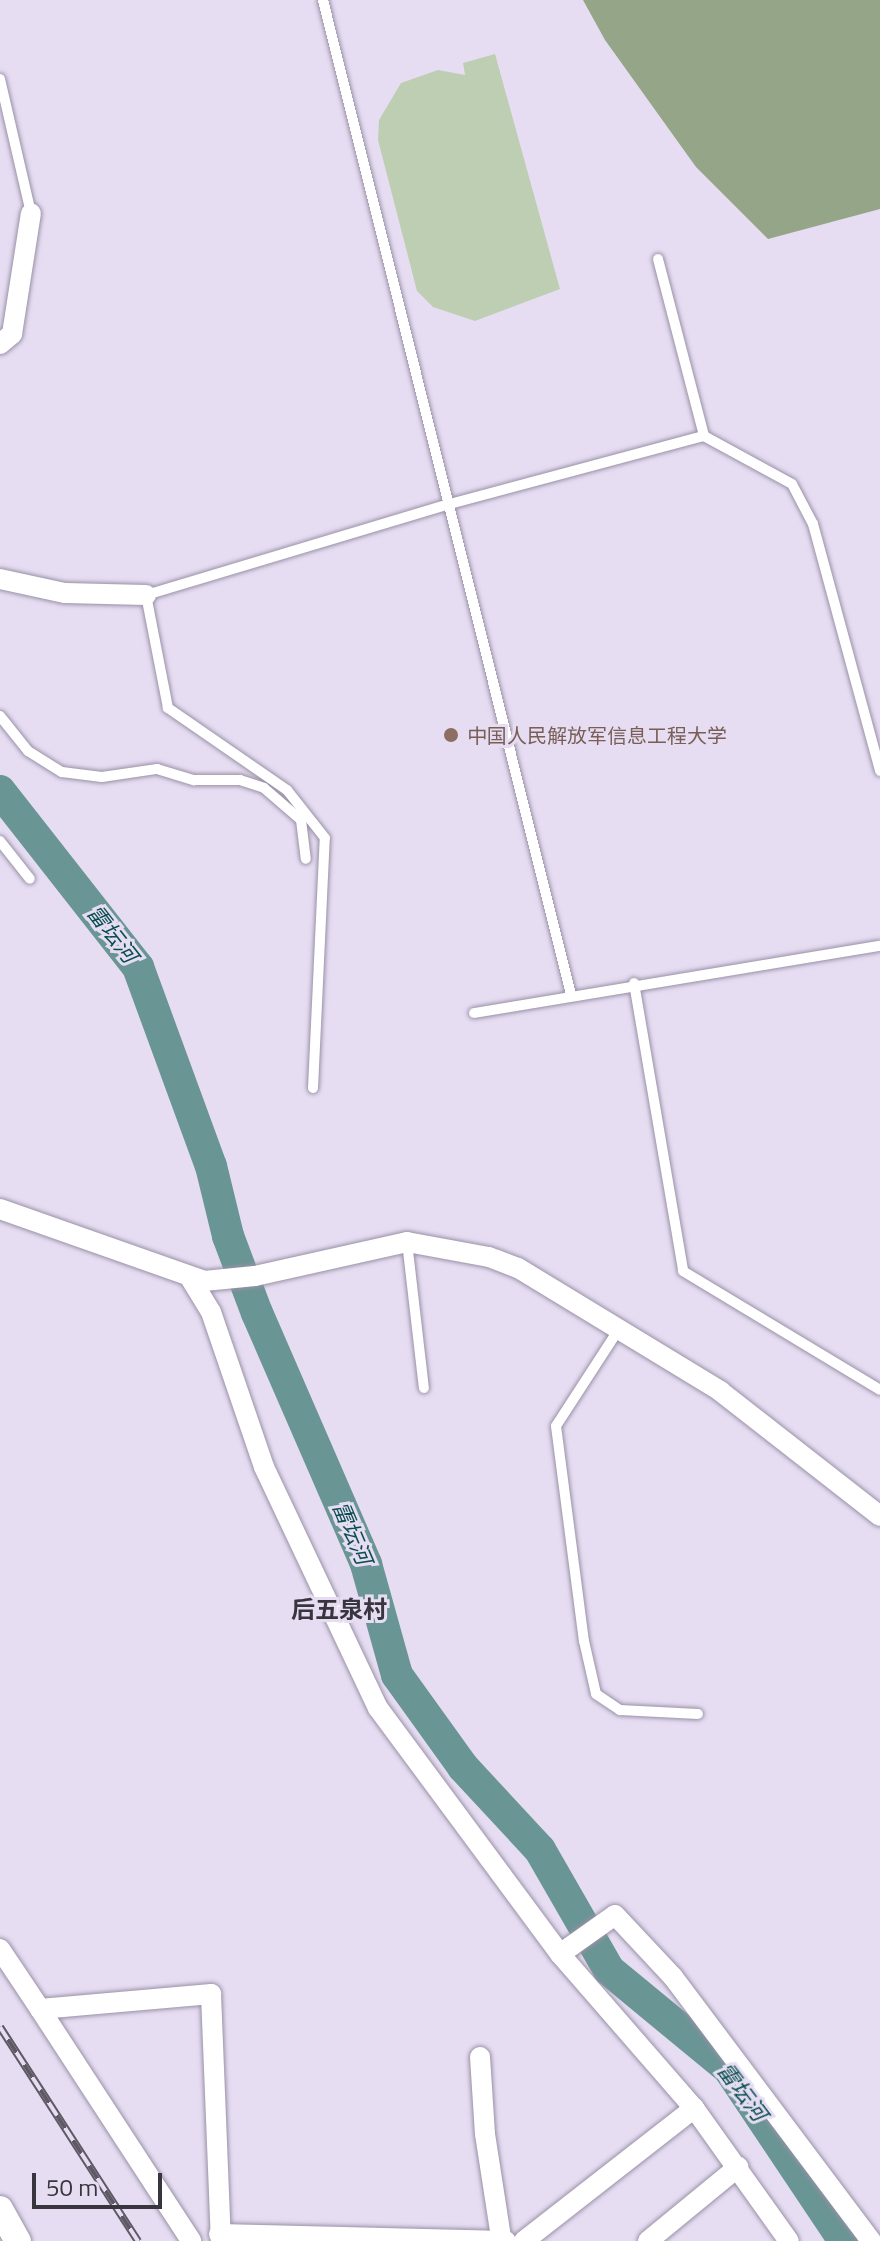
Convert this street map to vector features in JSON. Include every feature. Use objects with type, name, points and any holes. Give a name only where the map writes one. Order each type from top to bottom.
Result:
[{"type":"street","points":[[0,344],[12,334],[31,213]]},
{"type":"street","points":[[0,579],[65,593],[146,595]]},
{"type":"street","points":[[0,1209],[196,1278],[255,1276],[407,1242],[466,1250],[518,1268],[617,1332],[720,1391],[880,1516]]},
{"type":"street","points":[[196,1278],[211,1312],[264,1467],[378,1708],[560,1954],[694,2108],[789,2241]]},
{"type":"street","points":[[560,1954],[615,1915],[673,1977],[871,2241]]},
{"type":"street","points":[[0,1949],[191,2241]]},
{"type":"street","points":[[40,2009],[211,1994],[220,2237],[504,2239],[485,2134],[480,2057]]},
{"type":"street","points":[[524,2241],[694,2108]]},
{"type":"street","points":[[648,2241],[738,2167]]},
{"type":"street","points":[[0,2209],[18,2241]]},
{"type":"lane","points":[[323,0],[446,505],[571,995]]},
{"type":"lane","points":[[0,79],[31,213]]},
{"type":"lane","points":[[658,259],[704,436]]},
{"type":"lane","points":[[313,1088],[325,838],[287,790],[168,708],[146,595],[446,505],[704,436],[792,484],[813,524],[880,771]]},
{"type":"lane","points":[[0,716],[28,751],[62,772],[102,777],[157,769],[194,780],[240,780],[264,788],[301,820],[306,859]]},
{"type":"lane","points":[[0,841],[30,879]]},
{"type":"lane","points":[[474,1013],[634,983],[880,946]]},
{"type":"lane","points":[[634,983],[683,1271],[880,1390]]},
{"type":"lane","points":[[407,1242],[424,1388]]},
{"type":"lane","points":[[617,1332],[556,1426],[584,1641],[596,1694],[620,1710],[698,1714]]},
{"type":"green space","points":[[583,0],[880,0],[880,209],[768,239],[696,167],[605,40]]},
{"type":"green space","points":[[495,54],[560,289],[475,321],[433,307],[417,291],[378,140],[379,120],[401,83],[438,70],[465,75],[463,63]]},
{"type":"waterway","name":"雷坛河","points":[[0,791],[138,967],[211,1166],[228,1236],[257,1313],[366,1564],[397,1675],[463,1767],[540,1850],[609,1970],[729,2069],[844,2241]]},
{"type":"railway","points":[[0,2027],[138,2241]]},
{"type":"place","name":"中国人民解放军信息工程大学","points":[[451,735]]},
{"type":"district","name":"后五泉村","points":[[339,1610]]}]
